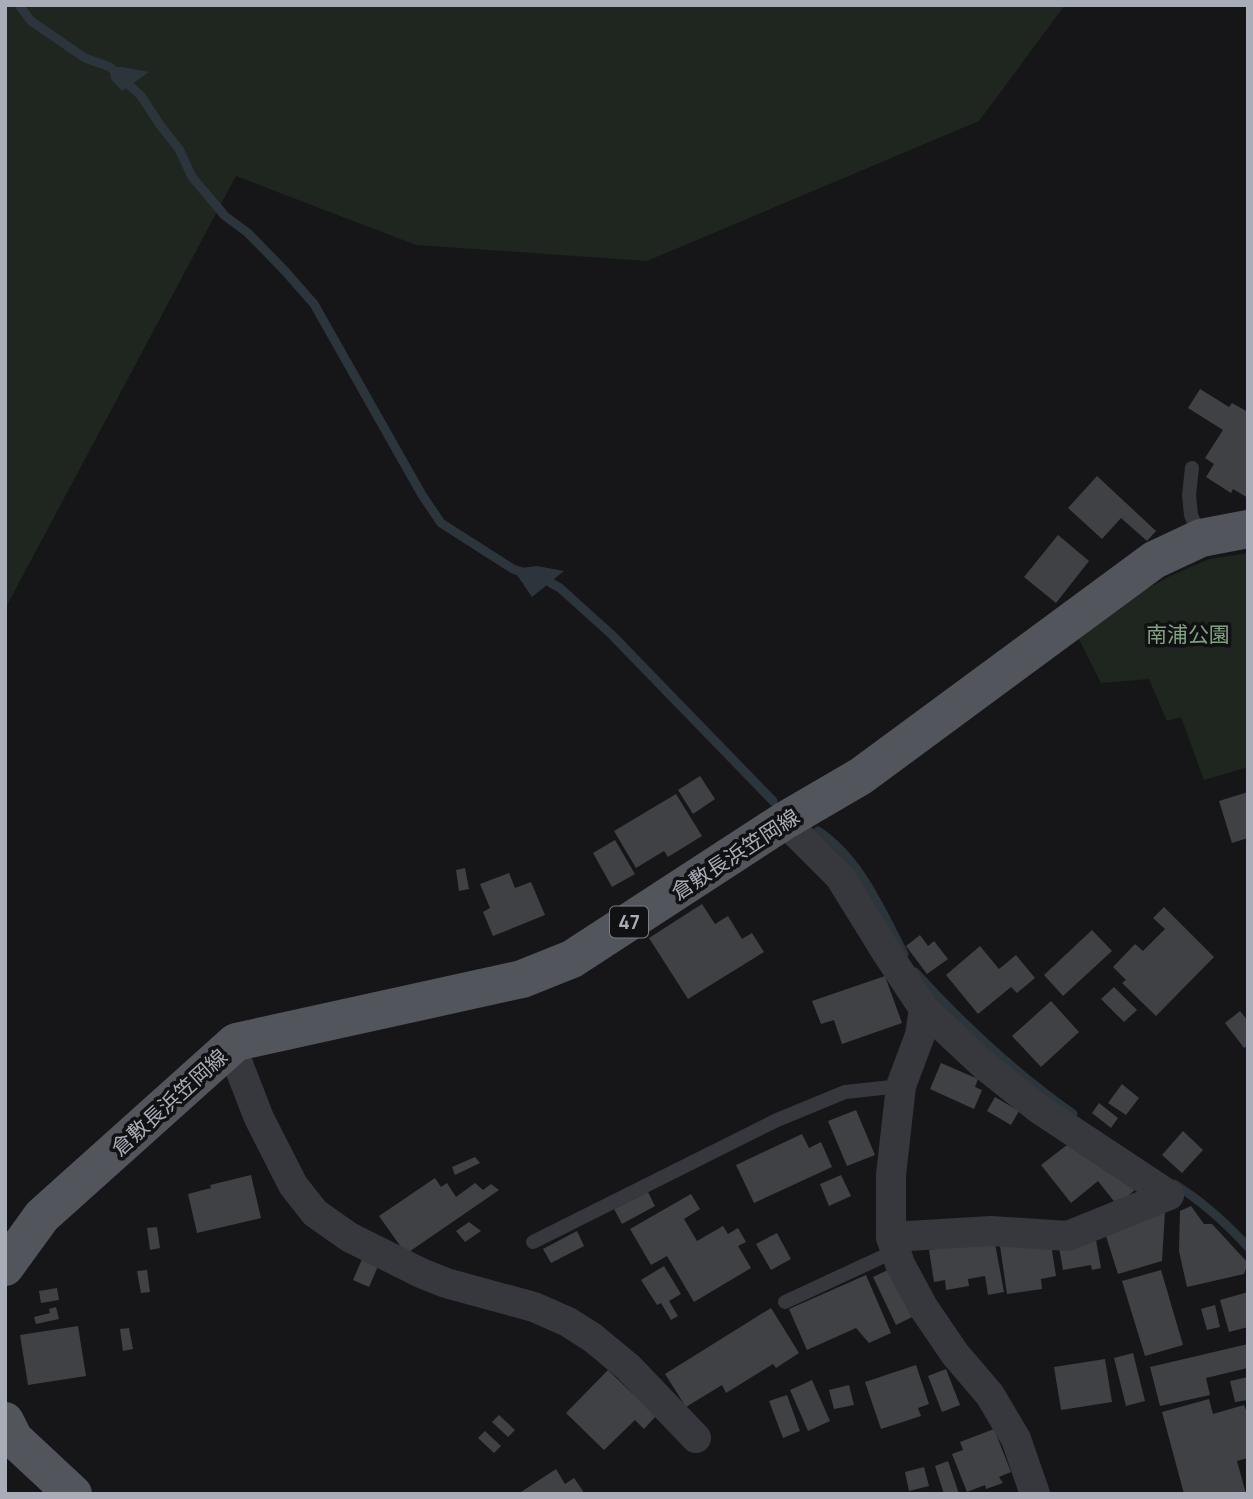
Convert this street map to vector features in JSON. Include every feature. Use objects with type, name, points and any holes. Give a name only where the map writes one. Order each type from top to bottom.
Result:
[{"type":"main road","name":"倉敷長浜笠岡線","points":[[5,1267],[43,1216],[236,1042],[508,982],[572,959],[784,821],[861,776],[1154,560],[1201,538],[1248,528]]},
{"type":"main road","points":[[5,1422],[14,1439],[74,1494]]},
{"type":"street","points":[[784,821],[841,877],[924,1009],[985,1066],[1039,1109],[1169,1195],[1068,1236],[991,1231],[893,1244]]},
{"type":"street","points":[[924,1009],[920,1035],[901,1086],[891,1175],[893,1244],[923,1307],[955,1354],[990,1395],[1016,1439],[1035,1494]]},
{"type":"street","points":[[231,1046],[259,1118],[293,1185],[315,1213],[349,1237],[421,1273],[446,1283],[534,1307],[568,1322],[593,1338],[628,1367],[696,1438]]},
{"type":"lane","points":[[1192,468],[1189,495],[1191,515],[1201,538]]},
{"type":"lane","points":[[533,1242],[777,1120],[845,1091],[901,1086]]},
{"type":"lane","points":[[785,1302],[893,1244]]},
{"type":"green space","points":[[5,5],[1065,5],[979,121],[647,261],[416,245],[236,176],[5,609]]},
{"type":"green space","name":"南浦公園","points":[[1248,553],[1248,767],[1204,780],[1181,717],[1167,721],[1149,679],[1101,683],[1078,637],[1130,598],[1168,577],[1209,559]]},
{"type":"shaded area","points":[[110,67],[149,72],[122,91],[111,79]]},
{"type":"shaded area","points":[[537,566],[564,571],[532,597],[513,569]]},
{"type":"building","points":[[1200,389],[1229,407],[1232,403],[1248,412],[1248,498],[1233,489],[1231,493],[1206,477],[1214,464],[1205,458],[1223,430],[1188,408]]},
{"type":"building","points":[[1097,476],[1156,531],[1147,541],[1121,518],[1102,539],[1068,508]]},
{"type":"building","points":[[1058,535],[1089,561],[1056,603],[1024,577]]},
{"type":"building","points":[[700,776],[715,799],[693,814],[678,790]]},
{"type":"building","points":[[1248,792],[1248,838],[1232,843],[1219,801]]},
{"type":"building","points":[[676,794],[702,836],[668,857],[664,851],[636,868],[614,831]]},
{"type":"building","points":[[615,840],[635,874],[612,887],[593,853]]},
{"type":"building","points":[[465,868],[469,889],[459,891],[456,870]]},
{"type":"building","points":[[509,873],[515,888],[531,882],[545,915],[493,936],[483,912],[490,908],[480,884]]},
{"type":"building","points":[[702,904],[715,924],[728,916],[742,939],[752,933],[764,952],[688,999],[649,938]]},
{"type":"building","points":[[1164,907],[1214,957],[1156,1016],[1122,983],[1126,980],[1113,967],[1135,944],[1143,951],[1165,929],[1153,918]]},
{"type":"building","points":[[1092,930],[1112,951],[1063,996],[1044,975]]},
{"type":"building","points":[[920,935],[928,946],[934,941],[948,959],[927,974],[906,946]]},
{"type":"building","points":[[980,946],[999,969],[1016,955],[1035,978],[1017,993],[1011,987],[978,1014],[946,975]]},
{"type":"building","points":[[885,976],[902,1023],[842,1044],[834,1020],[821,1024],[812,1001]]},
{"type":"building","points":[[1114,987],[1137,1010],[1124,1022],[1101,999]]},
{"type":"building","points":[[1051,1001],[1079,1032],[1041,1067],[1012,1036]]},
{"type":"building","points":[[1240,1011],[1248,1021],[1248,1045],[1244,1048],[1225,1023]]},
{"type":"building","points":[[941,1063],[978,1079],[975,1087],[982,1090],[974,1109],[930,1089]]},
{"type":"building","points":[[1122,1084],[1139,1098],[1126,1115],[1108,1103]]},
{"type":"building","points":[[995,1097],[1019,1111],[1011,1125],[987,1111]]},
{"type":"building","points":[[1099,1103],[1118,1118],[1111,1128],[1092,1113]]},
{"type":"building","points":[[856,1110],[875,1155],[847,1166],[828,1121]]},
{"type":"building","points":[[1183,1131],[1203,1150],[1182,1173],[1162,1155]]},
{"type":"building","points":[[802,1134],[809,1148],[821,1142],[832,1167],[754,1203],[736,1165]]},
{"type":"building","points":[[1067,1145],[1135,1190],[1117,1205],[1098,1181],[1071,1203],[1041,1165]]},
{"type":"building","points":[[475,1157],[480,1163],[455,1175],[452,1167]]},
{"type":"building","points":[[251,1175],[261,1218],[197,1233],[188,1194],[211,1188],[210,1185]]},
{"type":"building","points":[[841,1175],[851,1196],[829,1206],[820,1184]]},
{"type":"building","points":[[435,1178],[441,1187],[447,1183],[456,1197],[475,1183],[483,1190],[491,1184],[499,1190],[406,1254],[379,1216]]},
{"type":"building","points":[[648,1192],[655,1206],[622,1224],[614,1209]]},
{"type":"building","points":[[691,1194],[700,1209],[684,1219],[697,1241],[723,1226],[728,1234],[738,1228],[746,1242],[738,1246],[751,1268],[694,1302],[667,1256],[651,1265],[630,1229]]},
{"type":"building","points":[[1191,1206],[1204,1224],[1212,1224],[1248,1263],[1244,1274],[1187,1287],[1179,1251],[1180,1211]]},
{"type":"building","points":[[1165,1211],[1162,1261],[1118,1274],[1104,1230]]},
{"type":"building","points":[[469,1222],[481,1231],[465,1242],[456,1231]]},
{"type":"building","points":[[157,1227],[160,1248],[150,1250],[147,1228]]},
{"type":"building","points":[[577,1231],[584,1246],[551,1263],[543,1249]]},
{"type":"building","points":[[777,1233],[791,1259],[771,1270],[756,1244]]},
{"type":"building","points":[[994,1238],[1004,1292],[988,1295],[985,1276],[968,1279],[969,1286],[946,1290],[945,1280],[934,1282],[929,1250]]},
{"type":"building","points":[[1096,1240],[1101,1268],[1092,1270],[1091,1265],[1063,1270],[1059,1247]]},
{"type":"building","points":[[1051,1244],[1056,1276],[1041,1279],[1042,1289],[1007,1294],[1000,1246]]},
{"type":"building","points":[[363,1257],[379,1264],[369,1287],[353,1280]]},
{"type":"building","points":[[664,1266],[681,1294],[669,1301],[678,1316],[671,1320],[661,1303],[657,1305],[641,1280]]},
{"type":"building","points":[[894,1267],[916,1315],[896,1325],[873,1277]]},
{"type":"building","points":[[147,1270],[150,1292],[141,1293],[137,1271]]},
{"type":"building","points":[[1161,1270],[1183,1345],[1145,1356],[1122,1281]]},
{"type":"building","points":[[866,1275],[891,1333],[869,1343],[856,1328],[807,1350],[789,1309]]},
{"type":"building","points":[[57,1288],[59,1300],[41,1303],[39,1291]]},
{"type":"building","points":[[1248,1292],[1248,1327],[1229,1332],[1220,1300]]},
{"type":"building","points":[[1215,1305],[1220,1327],[1207,1330],[1201,1309]]},
{"type":"building","points":[[56,1307],[59,1319],[36,1324],[34,1317],[50,1313],[49,1309]]},
{"type":"building","points":[[771,1308],[799,1353],[776,1368],[773,1364],[726,1393],[722,1385],[686,1407],[665,1374]]},
{"type":"building","points":[[78,1326],[86,1376],[28,1385],[20,1335]]},
{"type":"building","points":[[129,1328],[133,1349],[123,1351],[120,1329]]},
{"type":"building","points":[[1248,1344],[1248,1368],[1206,1378],[1210,1395],[1160,1406],[1150,1367]]},
{"type":"building","points":[[1133,1353],[1145,1401],[1126,1406],[1114,1358]]},
{"type":"building","points":[[1105,1359],[1112,1402],[1061,1410],[1054,1367]]},
{"type":"building","points":[[916,1365],[929,1404],[918,1408],[921,1416],[881,1429],[865,1382]]},
{"type":"building","points":[[946,1369],[960,1405],[942,1412],[928,1376]]},
{"type":"building","points":[[608,1370],[656,1416],[644,1429],[635,1420],[604,1450],[566,1413]]},
{"type":"building","points":[[1248,1377],[1248,1400],[1235,1402],[1230,1381]]},
{"type":"building","points":[[812,1380],[830,1421],[808,1431],[790,1390]]},
{"type":"building","points":[[849,1385],[854,1405],[834,1409],[829,1390]]},
{"type":"building","points":[[787,1395],[800,1431],[783,1438],[769,1401]]},
{"type":"building","points":[[1209,1399],[1213,1414],[1244,1405],[1248,1410],[1248,1458],[1237,1461],[1246,1494],[1184,1494],[1162,1412]]},
{"type":"building","points":[[499,1415],[515,1430],[508,1437],[492,1422]]},
{"type":"building","points":[[994,1429],[1011,1472],[999,1477],[1003,1483],[986,1489],[985,1485],[967,1492],[952,1454],[963,1450],[960,1442]]},
{"type":"building","points":[[485,1431],[501,1446],[494,1453],[478,1438]]},
{"type":"building","points":[[948,1461],[959,1494],[944,1494],[935,1466]]},
{"type":"building","points":[[924,1467],[929,1486],[909,1491],[905,1472]]},
{"type":"building","points":[[556,1469],[565,1484],[574,1478],[585,1494],[518,1494]]},
{"type":"waterway","points":[[19,5],[31,21],[85,58],[110,67],[141,96],[179,149],[192,177],[225,216],[248,233],[314,304],[422,495],[441,523],[522,572]]},
{"type":"waterway","points":[[542,578],[560,588],[612,635],[773,801]]},
{"type":"waterway","points":[[818,831],[833,843],[858,871],[904,954]]},
{"type":"waterway","points":[[915,972],[990,1048],[1073,1114]]},
{"type":"waterway","points":[[1174,1184],[1213,1213],[1248,1247]]}]
